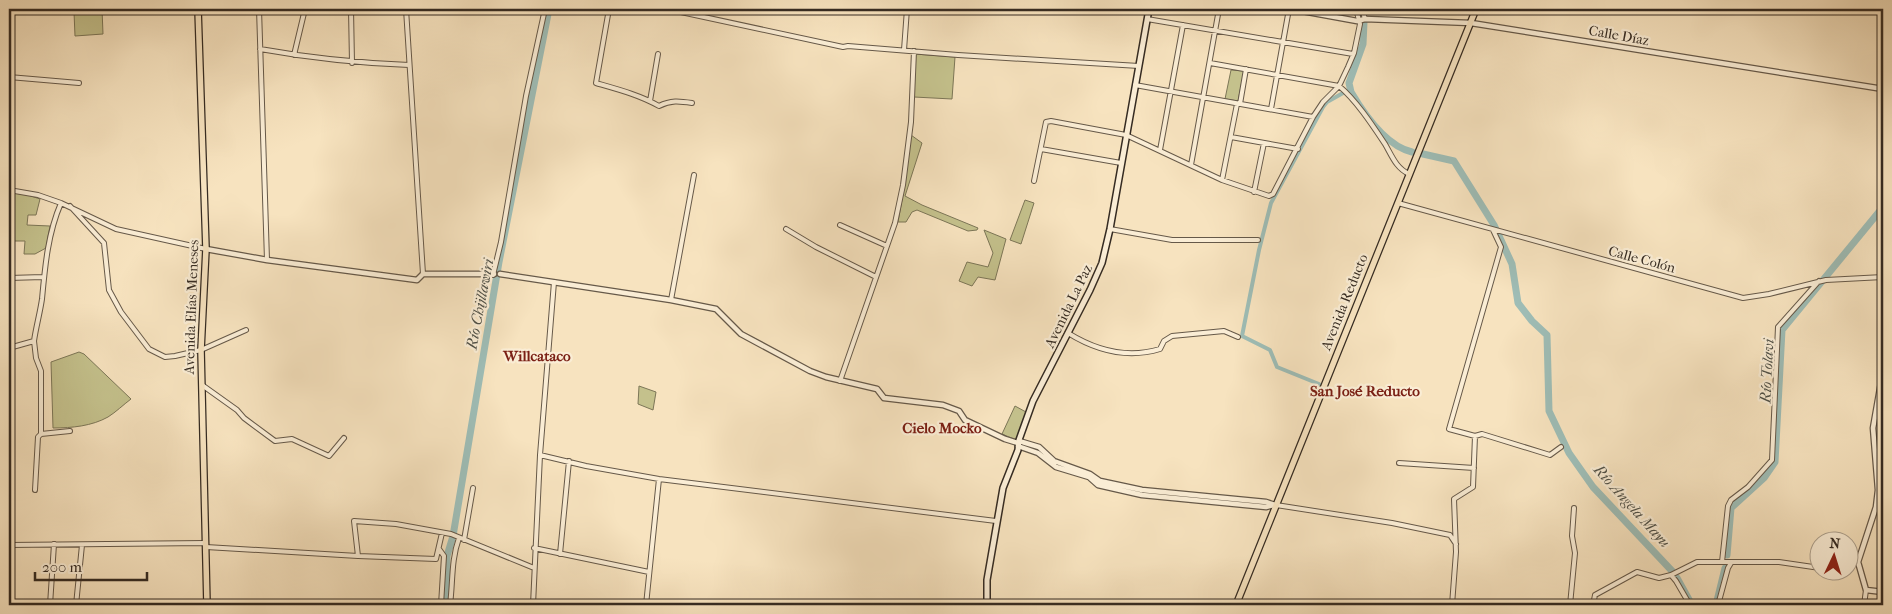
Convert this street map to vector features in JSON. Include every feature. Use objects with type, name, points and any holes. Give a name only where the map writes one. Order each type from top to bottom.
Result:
[{"type":"main road","name":"Avenida Elías Meneses","points":[[198,9],[206,249],[201,350],[207,605]]},
{"type":"main road","name":"Avenida La Paz","points":[[987,605],[987,580],[1003,488],[1018,450],[1018,444],[1033,401],[1102,263],[1110,229],[1149,9]]},
{"type":"main road","name":"Avenida Reducto","points":[[1236,605],[1476,9]]},
{"type":"street","points":[[259,9],[267,260]]},
{"type":"street","points":[[294,55],[306,9]]},
{"type":"street","points":[[351,9],[352,62]]},
{"type":"street","points":[[406,9],[423,274]]},
{"type":"street","points":[[496,274],[526,96],[545,9]]},
{"type":"street","points":[[609,9],[596,83],[650,101],[659,106],[668,101],[676,100],[692,103]]},
{"type":"street","points":[[667,9],[843,47],[1139,66]]},
{"type":"street","points":[[904,50],[907,9]]},
{"type":"street","points":[[1191,165],[1219,9]]},
{"type":"street","points":[[1271,109],[1282,42],[1290,9]]},
{"type":"street","name":"Calle Díaz","points":[[1290,9],[1357,21],[1366,18],[1471,23],[1883,89]]},
{"type":"street","points":[[1034,182],[1046,122],[1051,121],[1126,135],[1222,180],[1268,196],[1273,194],[1322,102],[1339,86],[1353,54],[1360,24],[1356,9]]},
{"type":"street","points":[[1362,9],[1366,18]]},
{"type":"street","points":[[1148,19],[1353,54]]},
{"type":"street","points":[[1160,150],[1183,25]]},
{"type":"street","points":[[260,49],[352,62],[409,65]]},
{"type":"street","points":[[840,381],[895,223],[903,185],[911,122],[914,51]]},
{"type":"street","points":[[650,101],[658,54]]},
{"type":"street","points":[[1210,63],[1339,86],[1348,93],[1402,171],[1409,174]]},
{"type":"street","points":[[1222,180],[1246,69]]},
{"type":"street","points":[[9,77],[79,83]]},
{"type":"street","points":[[1135,85],[1313,117]]},
{"type":"street","points":[[1231,137],[1298,149]]},
{"type":"street","points":[[1254,192],[1264,143]]},
{"type":"street","points":[[1041,149],[1121,163]]},
{"type":"street","points":[[671,300],[694,175]]},
{"type":"street","points":[[9,190],[20,190],[70,206],[116,230],[267,260],[417,280],[423,274],[496,274],[671,300],[716,309],[741,334],[810,371],[840,381],[877,389],[884,398],[943,405],[958,410],[965,420],[1018,444],[1039,448],[1054,462],[1080,472],[1098,485],[1266,507],[1275,505],[1392,523],[1450,535],[1456,544]]},
{"type":"street","points":[[36,490],[38,437],[41,434],[41,371],[36,358],[34,341],[53,222],[61,203]]},
{"type":"street","name":"Calle Colón","points":[[1398,203],[1743,298],[1769,294],[1819,281],[1883,277]]},
{"type":"street","points":[[70,206],[104,243],[109,290],[121,312],[149,349],[165,357],[175,356],[201,350],[246,330]]},
{"type":"street","points":[[840,226],[887,246]]},
{"type":"street","points":[[786,229],[816,247],[876,277]]},
{"type":"street","points":[[1110,229],[1172,240],[1258,240]]},
{"type":"street","points":[[1493,230],[1501,247],[1449,430],[1476,436],[1482,434],[1550,455],[1561,447]]},
{"type":"street","points":[[9,278],[43,277]]},
{"type":"street","points":[[1722,562],[1728,506],[1731,500],[1748,487],[1772,460],[1778,327],[1819,281]]},
{"type":"street","points":[[532,605],[540,455],[554,282]]},
{"type":"street","points":[[1068,333],[1102,349],[1138,354],[1160,349],[1164,342],[1172,336],[1224,331],[1238,337]]},
{"type":"street","points":[[9,348],[34,341]]},
{"type":"street","points":[[1860,556],[1876,507],[1878,490],[1873,428],[1883,371]]},
{"type":"street","points":[[202,386],[237,410],[244,418],[275,440],[292,439],[329,456],[344,438]]},
{"type":"street","points":[[41,434],[70,431]]},
{"type":"street","points":[[1452,605],[1456,544],[1454,499],[1473,487],[1476,436]]},
{"type":"street","points":[[540,455],[659,478],[996,521]]},
{"type":"street","points":[[560,554],[568,461]]},
{"type":"street","points":[[1399,463],[1474,468]]},
{"type":"street","points":[[646,605],[659,478]]},
{"type":"street","points":[[450,605],[454,552],[460,538],[473,488]]},
{"type":"street","points":[[1570,605],[1575,553],[1572,536],[1574,508]]},
{"type":"street","points":[[358,556],[354,521],[396,524],[451,534],[534,568]]},
{"type":"street","points":[[9,546],[54,544],[206,545],[358,556],[436,559],[442,533]]},
{"type":"street","points":[[50,605],[54,544]]},
{"type":"street","points":[[76,605],[82,545]]},
{"type":"street","points":[[534,548],[649,572]]},
{"type":"street","points":[[439,549],[444,556],[441,605]]},
{"type":"street","points":[[1593,605],[1595,595],[1632,573],[1637,572],[1659,578],[1671,575],[1697,562],[1779,562],[1810,567]]},
{"type":"street","points":[[1718,605],[1731,562]]},
{"type":"street","points":[[1860,569],[1866,590],[1864,605]]},
{"type":"street","points":[[1671,575],[1690,605]]},
{"type":"street","points":[[1866,590],[1883,592]]},
{"type":"shaded area","points":[[84,9],[102,9],[103,34],[75,36],[74,12],[84,11]]},
{"type":"shaded area","points":[[915,54],[955,57],[952,99],[914,97]]},
{"type":"shaded area","points":[[1231,70],[1244,71],[1238,101],[1225,99]]},
{"type":"shaded area","points":[[911,135],[922,143],[905,196],[978,228],[977,230],[968,231],[917,210],[912,212],[906,222],[898,222]]},
{"type":"shaded area","points":[[14,193],[40,199],[36,215],[28,215],[27,225],[50,226],[46,248],[35,254],[24,254],[25,241],[11,241],[9,239],[9,196]]},
{"type":"shaded area","points":[[1025,200],[1034,203],[1021,244],[1010,240]]},
{"type":"shaded area","points":[[984,230],[1006,239],[995,280],[978,277],[972,286],[959,281],[967,262],[988,267],[993,253]]},
{"type":"shaded area","points":[[79,352],[84,354],[131,399],[108,417],[95,423],[75,427],[53,428],[51,362]]},
{"type":"shaded area","points":[[639,386],[656,392],[653,410],[638,404]]},
{"type":"shaded area","points":[[1015,406],[1026,412],[1016,440],[1002,434]]},
{"type":"waterway","name":"Río Chijllawiri","points":[[446,605],[447,556],[453,536],[499,262],[549,9]]},
{"type":"waterway","name":"Río Angela Mayu","points":[[1359,9],[1362,16]]},
{"type":"waterway","name":"Río Angela Mayu","points":[[1364,22],[1363,44],[1349,83],[1351,92],[1362,110],[1385,136],[1402,149],[1412,152]]},
{"type":"waterway","points":[[1319,384],[1277,367],[1270,350],[1242,336],[1259,250],[1271,203],[1323,107],[1327,102],[1343,93]]},
{"type":"waterway","name":"Río Angela Mayu","points":[[1423,154],[1454,161],[1494,225],[1512,264],[1518,303],[1532,321],[1547,335],[1549,411],[1569,453],[1593,487],[1673,572]]},
{"type":"waterway","name":"Río Tolavi","points":[[1727,555],[1731,508],[1764,478],[1775,462],[1782,330],[1883,207]]},
{"type":"waterway","name":"Río Tolavi","points":[[1716,605],[1725,568]]},
{"type":"waterway","name":"Río Angela Mayu","points":[[1677,578],[1692,605]]},
{"type":"district","name":"Willcataco","points":[[537,356]]},
{"type":"district","name":"San José Reducto","points":[[1365,391]]},
{"type":"district","name":"Cielo Mocko","points":[[942,428]]}]
